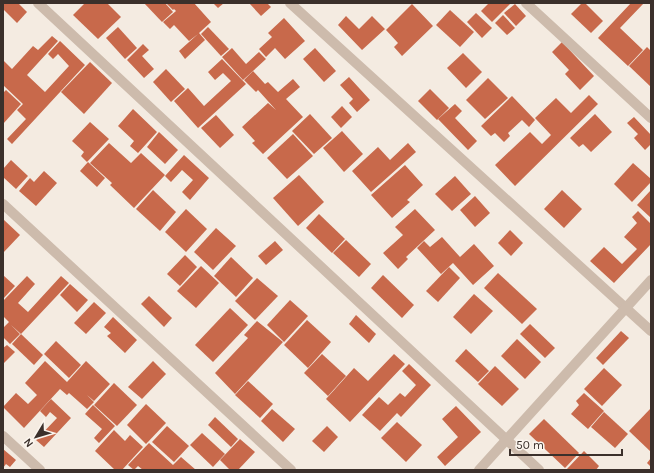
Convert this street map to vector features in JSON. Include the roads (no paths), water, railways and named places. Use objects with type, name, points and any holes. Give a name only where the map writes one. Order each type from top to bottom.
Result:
[{"type":"street","points":[[38,3],[539,470]]},
{"type":"street","points":[[290,3],[651,331]]},
{"type":"street","points":[[526,3],[651,118]]},
{"type":"street","points":[[3,204],[291,470]]},
{"type":"street","points":[[479,470],[651,280]]},
{"type":"street","points":[[3,436],[40,470]]}]
